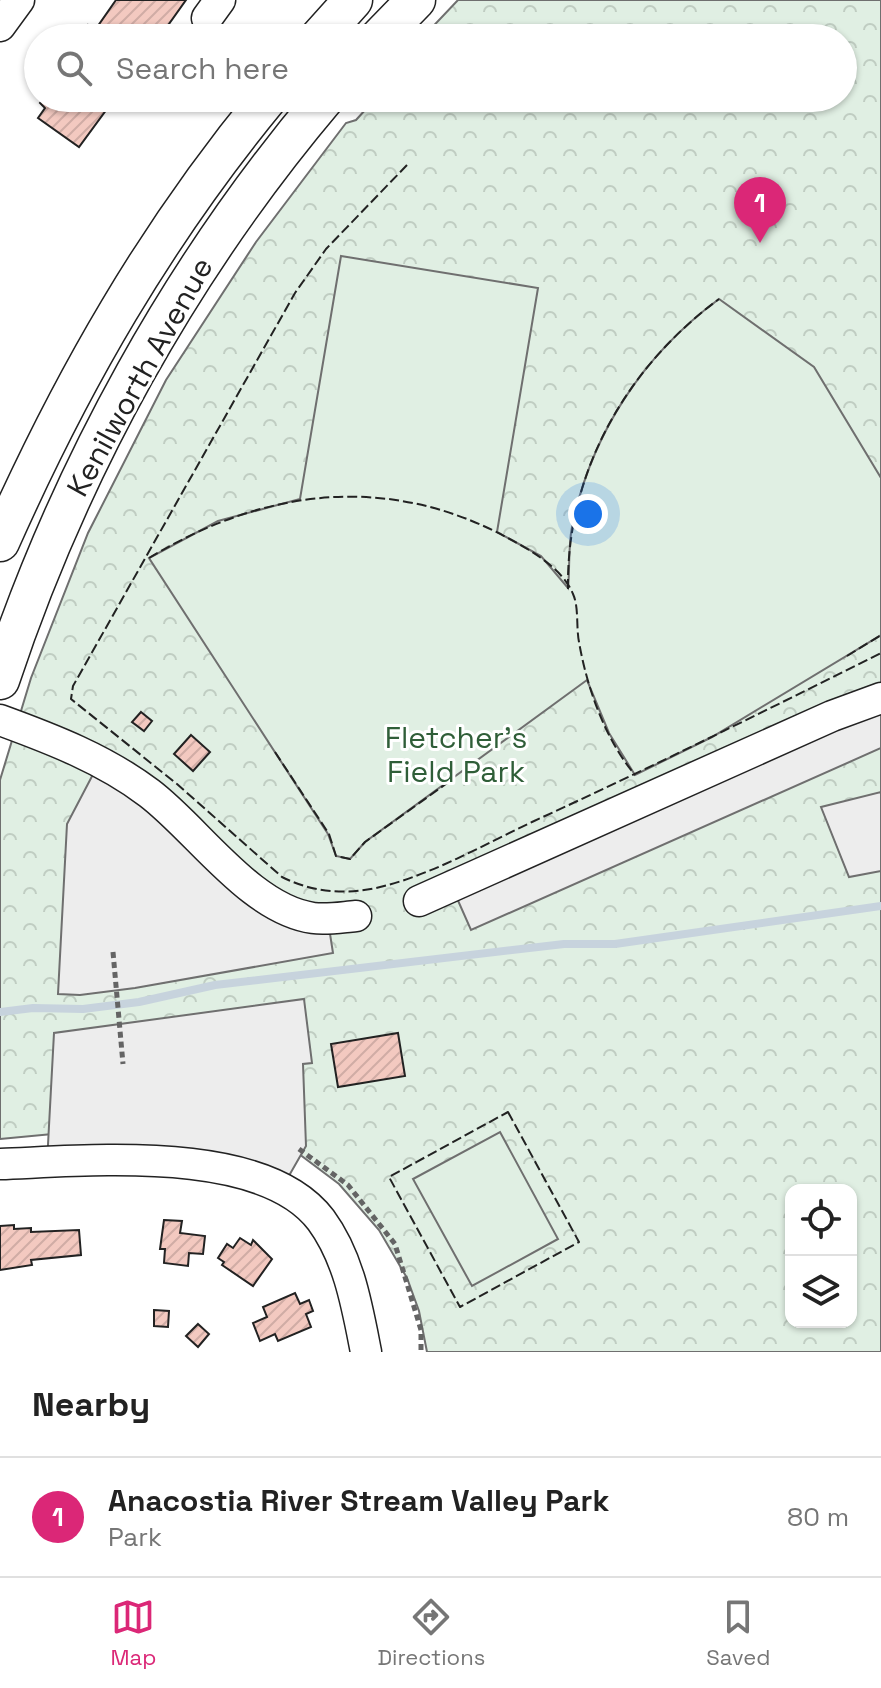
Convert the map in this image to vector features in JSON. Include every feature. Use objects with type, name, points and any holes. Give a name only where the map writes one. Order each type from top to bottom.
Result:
[{"type":"main road","points":[[332,24],[353,0]]},
{"type":"main road","points":[[393,24],[416,0]]},
{"type":"main road","name":"Kenilworth Avenue","points":[[0,542],[32,470],[123,298],[182,208],[257,112]]},
{"type":"main road","name":"Kenilworth Avenue","points":[[0,680],[62,521],[145,355],[233,214],[314,112]]},
{"type":"street","points":[[0,26],[19,0]]},
{"type":"street","points":[[419,901],[832,716],[881,698]]},
{"type":"street","points":[[0,720],[75,749],[149,793],[252,887],[285,908],[313,918],[356,916]]},
{"type":"street","points":[[0,1164],[180,1164],[234,1171],[297,1196],[321,1220],[343,1260],[355,1297],[366,1352]]},
{"type":"path","points":[[113,952],[123,1064]]},
{"type":"path","points":[[299,1149],[348,1185],[395,1244],[421,1330],[421,1352]]},
{"type":"green space","name":"Fletcher's Field Park","points":[[458,0],[881,0],[881,1352],[427,1352],[419,1311],[407,1278],[379,1230],[339,1184],[295,1151],[137,1126],[0,1139],[0,780],[31,678],[88,533],[166,380],[256,242],[346,123],[356,120],[363,112],[857,112],[857,24],[435,24]]},
{"type":"green space","points":[[341,256],[538,288],[497,532],[541,556],[568,588],[572,527],[592,460],[607,429],[644,371],[692,321],[719,299],[814,367],[881,478],[881,635],[712,737],[635,775],[609,733],[587,680],[365,842],[350,859],[336,856],[328,834],[149,558],[218,521],[300,499]]},
{"type":"green space","points":[[500,1132],[558,1239],[472,1286],[413,1179]]},
{"type":"shaded area","points":[[881,699],[881,748],[471,930],[452,887]]},
{"type":"shaded area","points":[[100,761],[223,862],[328,921],[333,953],[135,988],[80,995],[58,994],[67,824]]},
{"type":"shaded area","points":[[881,792],[881,871],[849,877],[821,807]]},
{"type":"shaded area","points":[[304,999],[312,1063],[303,1064],[306,1146],[282,1188],[47,1163],[54,1033]]},
{"type":"building","points":[[116,0],[186,0],[169,24],[99,24]]},
{"type":"building","points":[[42,112],[105,112],[79,147],[38,118]]},
{"type":"building","points":[[141,712],[152,721],[144,731],[132,722]]},
{"type":"building","points":[[191,735],[210,752],[193,771],[174,754]]},
{"type":"building","points":[[398,1033],[405,1076],[338,1087],[331,1044]]},
{"type":"building","points":[[164,1220],[182,1221],[180,1233],[205,1236],[203,1254],[189,1253],[188,1266],[164,1263],[165,1249],[160,1249]]},
{"type":"building","points":[[14,1225],[14,1229],[31,1228],[31,1232],[79,1230],[81,1255],[31,1260],[32,1265],[0,1270],[0,1226]]},
{"type":"building","points":[[240,1238],[251,1245],[253,1240],[272,1259],[253,1286],[222,1265],[224,1262],[218,1258],[227,1244],[233,1248]]},
{"type":"building","points":[[295,1293],[300,1304],[309,1300],[313,1311],[306,1314],[311,1327],[278,1341],[275,1334],[260,1341],[253,1323],[267,1317],[263,1307]]},
{"type":"building","points":[[154,1310],[169,1311],[168,1327],[154,1326]]},
{"type":"building","points":[[198,1324],[209,1334],[198,1347],[186,1336]]},
{"type":"waterway","points":[[0,1012],[33,1008],[83,1009],[139,1002],[215,985],[564,944],[615,944],[881,906]]},
{"type":"fence","points":[[407,165],[326,249],[295,293],[73,686],[71,699],[177,784],[282,877],[316,889],[352,891],[396,883],[456,859],[881,653]]},
{"type":"fence","points":[[568,589],[570,546],[578,504],[608,426],[630,390],[656,357],[686,326],[719,299]]},
{"type":"fence","points":[[149,558],[192,535],[236,517],[280,504],[325,498],[370,497],[416,504],[461,517],[506,537],[536,554],[554,568],[568,585],[575,599],[579,642],[592,695],[615,746],[635,775]]},
{"type":"fence","points":[[847,656],[881,635]]},
{"type":"fence","points":[[275,752],[329,834],[336,856],[350,859],[365,842],[450,781]]},
{"type":"fence","points":[[508,1112],[579,1242],[460,1307],[389,1177],[508,1112]]},
{"type":"place","name":"Anacostia River Stream Valley Park","points":[[760,243]]}]
